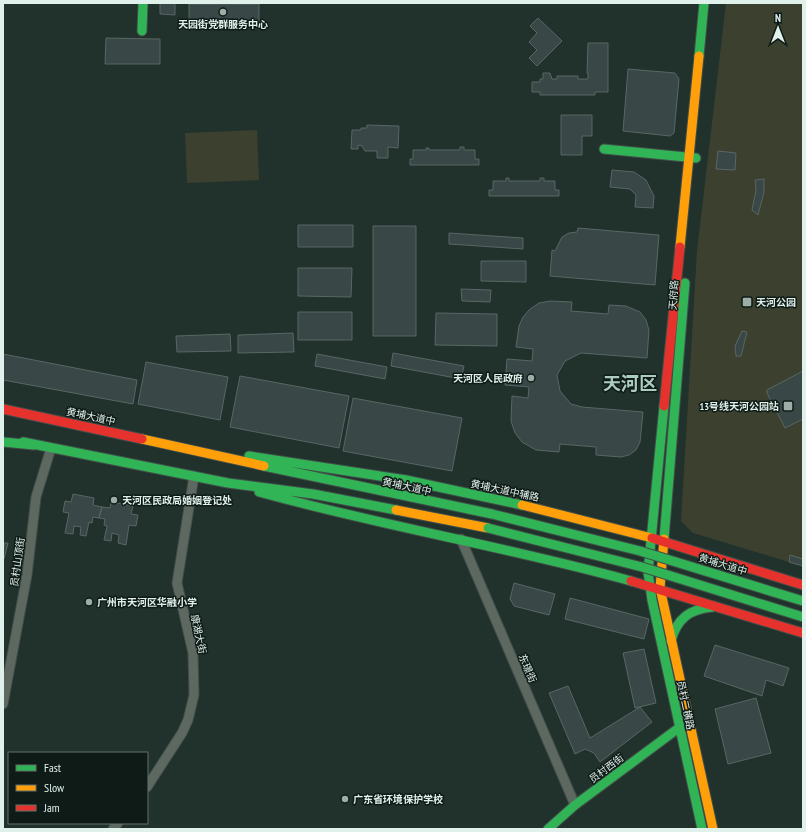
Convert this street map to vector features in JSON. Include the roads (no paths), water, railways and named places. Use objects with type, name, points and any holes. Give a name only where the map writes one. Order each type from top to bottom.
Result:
[{"type":"main road","points":[[142,31],[143,3]]},
{"type":"main road","name":"天府路","points":[[660,588],[665,542],[704,3]]},
{"type":"main road","name":"天府路","points":[[649,585],[652,538],[692,158],[713,3]]},
{"type":"main road","points":[[604,149],[692,158]]},
{"type":"main road","name":"黄埔大道中","points":[[3,409],[195,449],[320,479],[492,514],[634,549],[803,601]]},
{"type":"main road","points":[[3,438],[228,483],[355,518],[461,539],[572,565],[660,588],[803,633]]},
{"type":"main road","points":[[3,442],[34,445]]},
{"type":"main road","name":"黄埔大道中辅路","points":[[195,449],[362,472],[516,503],[652,538],[803,585]]},
{"type":"main road","points":[[228,483],[314,494],[488,528],[642,567],[803,617]]},
{"type":"main road","points":[[572,565],[592,557],[596,549],[597,535],[594,529],[583,520]]},
{"type":"main road","points":[[744,615],[733,598],[734,586],[742,576],[758,571]]},
{"type":"main road","name":"员村二横路","points":[[649,585],[702,829]]},
{"type":"main road","name":"员村二横路","points":[[660,588],[713,829]]},
{"type":"main road","points":[[671,643],[675,627],[683,616],[698,609],[718,607]]},
{"type":"main road","name":"员村西街","points":[[548,829],[575,805],[680,728]]},
{"type":"street","name":"员村山顶街","points":[[3,704],[27,575],[36,497],[51,448]]},
{"type":"street","name":"康湖大街","points":[[148,785],[182,733],[188,720],[194,695],[193,653],[177,584],[194,476]]},
{"type":"street","name":"东璟街","points":[[461,539],[575,805]]},
{"type":"place","name":"天园街党群服务中心","points":[[223,12]]},
{"type":"place","name":"天河公园","points":[[747,302]]},
{"type":"place","name":"天河区人民政府","points":[[531,378]]},
{"type":"place","name":"13号线天河公园站","points":[[788,406]]},
{"type":"place","name":"天河区民政局婚姻登记处","points":[[114,500]]},
{"type":"place","name":"广州市天河区华融小学","points":[[89,602]]},
{"type":"place","name":"广东省环境保护学校","points":[[345,799]]},
{"type":"district","name":"天河区","points":[[630,384]]}]
